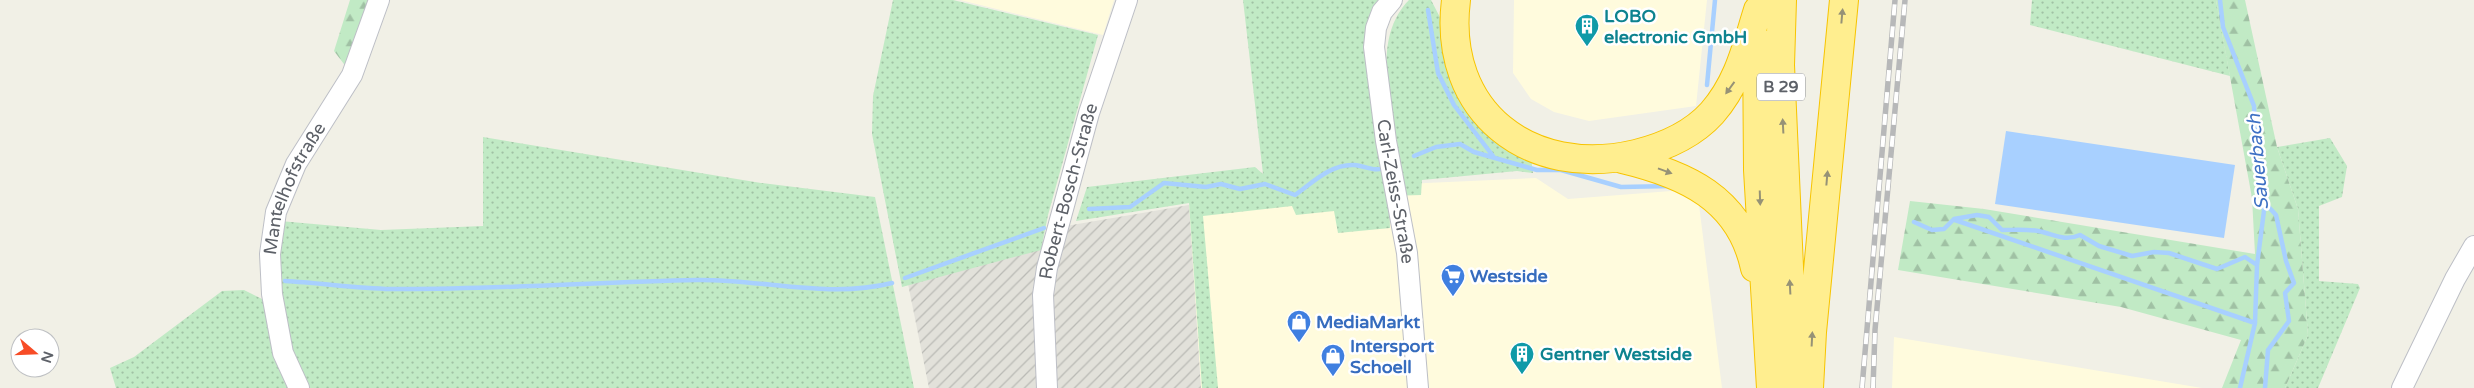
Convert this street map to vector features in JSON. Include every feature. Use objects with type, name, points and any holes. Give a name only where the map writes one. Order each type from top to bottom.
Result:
[{"type":"highway","points":[[1456,0],[1454,16],[1457,50],[1462,73],[1472,97],[1487,116],[1512,137],[1544,152],[1587,160],[1618,158],[1676,141],[1711,114],[1737,78],[1758,5]]},
{"type":"highway","name":"B 29","points":[[1782,0],[1780,66],[1795,388]]},
{"type":"highway","points":[[1809,388],[1812,332],[1844,0]]},
{"type":"highway","name":"B 29","points":[[1758,5],[1758,170],[1771,388]]},
{"type":"highway","points":[[1618,158],[1652,166],[1684,178],[1704,189],[1718,201],[1737,223],[1753,257],[1767,326]]},
{"type":"street","name":"Mantelhofstraße","points":[[299,388],[283,353],[272,294],[270,254],[276,212],[296,164],[352,75],[379,0]]},
{"type":"street","name":"Robert-Bosch-Straße","points":[[1047,388],[1043,303],[1046,268],[1089,113],[1128,0]]},
{"type":"street","name":"Carl-Zeiss-Straße","points":[[1392,0],[1382,12],[1376,28],[1374,47],[1386,141],[1407,253],[1418,388]]},
{"type":"street","points":[[2402,388],[2455,279],[2474,246]]},
{"type":"shaded area","points":[[960,0],[1114,0],[1103,35]]},
{"type":"shaded area","points":[[1514,0],[1707,0],[1696,106],[1589,121],[1554,112],[1531,99],[1513,73]]},
{"type":"shaded area","name":"Westside","points":[[1536,178],[1568,199],[1697,189],[1722,388],[1201,388],[1189,205],[1426,183]]},
{"type":"shaded area","points":[[1189,205],[1201,388],[929,388],[907,279],[1039,246],[1066,226]]},
{"type":"shaded area","points":[[1894,337],[2202,388],[1892,388]]},
{"type":"green space","points":[[350,0],[371,0],[347,68],[334,51]]},
{"type":"green space","points":[[893,0],[953,0],[1098,35],[1048,215],[1041,250],[902,287],[872,134],[873,96]]},
{"type":"green space","points":[[1243,0],[1378,0],[1372,8],[1365,37],[1379,157],[1399,155],[1387,74],[1390,34],[1397,16],[1409,0],[1431,0],[1444,25],[1449,71],[1531,158],[1533,173],[1517,171],[1422,180],[1421,195],[1389,196],[1390,228],[1338,233],[1334,211],[1296,215],[1292,206],[1203,216],[1218,388],[1202,388],[1189,203],[1076,221],[1087,187],[1255,167],[1263,174]]},
{"type":"green space","points":[[2032,0],[2216,0],[2230,76],[2030,25]]},
{"type":"green space","points":[[2216,0],[2245,0],[2277,147],[2298,209],[2308,335],[2285,388],[2222,388],[2241,340],[2121,307],[1898,270],[1910,201],[1984,209],[2255,254],[2252,198]]},
{"type":"green space","points":[[483,137],[761,183],[875,197],[914,388],[305,388],[299,383],[277,281],[280,221],[381,230],[483,226]]},
{"type":"green space","points":[[2330,138],[2347,166],[2342,197],[2319,206],[2319,281],[2358,284],[2360,288],[2318,388],[2285,388],[2308,335],[2298,209],[2277,147]]},
{"type":"green space","points":[[244,290],[262,299],[270,311],[294,388],[116,388],[110,368],[134,357],[222,291]]},
{"type":"water","points":[[2006,131],[2235,165],[2224,238],[1995,204]]},
{"type":"waterway","points":[[1707,85],[1715,0]]},
{"type":"waterway","name":"Sauerbach","points":[[2220,0],[2223,27],[2254,106],[2256,159],[2265,203],[2257,265],[2255,323],[2240,388]]},
{"type":"waterway","points":[[1428,10],[1438,73],[1454,105],[1493,156]]},
{"type":"waterway","points":[[1414,156],[1436,147],[1460,144],[1474,152],[1537,170],[1561,170],[1621,187],[1672,186]]},
{"type":"waterway","points":[[1089,209],[1130,207],[1164,183],[1206,187],[1221,184],[1240,189],[1265,184],[1295,195],[1338,167],[1354,165],[1374,169],[1385,168]]},
{"type":"waterway","points":[[2265,203],[2276,215],[2286,261],[2294,283],[2285,293],[2289,321],[2268,350],[2265,388]]},
{"type":"waterway","points":[[1914,222],[1932,230],[1944,229],[1954,219],[1977,215],[1989,217],[2002,230],[2034,230],[2064,238],[2080,235],[2099,246],[2132,256],[2154,252],[2169,253],[2217,269],[2245,257],[2257,265]]},
{"type":"waterway","points":[[1955,220],[2255,323]]},
{"type":"waterway","points":[[905,278],[1044,228]]},
{"type":"waterway","points":[[285,281],[391,289],[697,280],[721,280],[819,289],[844,289],[892,283]]},
{"type":"railway","points":[[1862,388],[1895,0]]},
{"type":"railway","points":[[1873,388],[1875,330],[1905,0]]},
{"type":"place","name":"LOBO electronic GmbH","points":[[1587,47]]},
{"type":"place","name":"Westside","points":[[1453,297]]},
{"type":"place","name":"MediaMarkt","points":[[1299,343]]},
{"type":"place","name":"Gentner Westside","points":[[1522,375]]},
{"type":"place","name":"Intersport Schoell","points":[[1333,377]]}]
